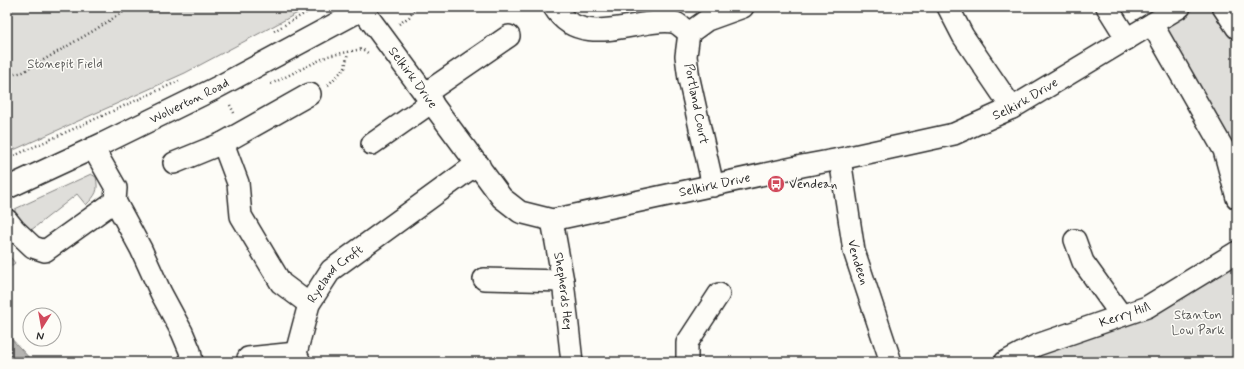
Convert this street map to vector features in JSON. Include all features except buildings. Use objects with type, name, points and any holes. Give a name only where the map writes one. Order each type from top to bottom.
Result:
[{"type":"street","points":[[554,7],[560,17],[574,26],[594,31],[661,21],[676,23],[688,33],[707,20],[742,7]]},
{"type":"street","points":[[948,7],[963,36],[1012,108]]},
{"type":"street","points":[[1107,7],[1127,39]]},
{"type":"street","name":"Selkirk Drive","points":[[365,8],[502,198],[520,212],[552,220],[954,134],[1012,108],[1180,7]]},
{"type":"street","points":[[1223,7],[1237,28]]},
{"type":"street","name":"Wolverton Road","points":[[7,188],[216,88],[365,8]]},
{"type":"street","points":[[1152,24],[1224,150],[1237,198]]},
{"type":"street","name":"Portland Court","points":[[688,33],[686,56],[689,79],[713,186]]},
{"type":"street","points":[[372,144],[509,36]]},
{"type":"street","points":[[174,163],[223,143],[310,94]]},
{"type":"street","name":"Ryeland Croft","points":[[223,143],[238,183],[241,216],[280,283],[309,304],[331,270],[467,171],[478,165]]},
{"type":"street","points":[[93,148],[116,188],[115,201],[141,249],[161,293],[182,332],[190,351],[192,362]]},
{"type":"street","name":"Vendeen","points":[[840,159],[854,251],[891,362]]},
{"type":"street","points":[[7,220],[14,230],[33,247],[45,251],[115,201]]},
{"type":"street","name":"Shepherds Hey","points":[[552,220],[562,281],[572,362]]},
{"type":"street","points":[[1075,240],[1082,262],[1121,315]]},
{"type":"street","name":"Kerry Hill","points":[[1005,362],[1037,345],[1147,307],[1237,252]]},
{"type":"street","points":[[484,279],[562,281]]},
{"type":"street","points":[[687,362],[687,343],[719,294]]},
{"type":"street","points":[[248,358],[298,358],[309,304]]},
{"type":"path","points":[[7,76],[23,72],[131,7]]},
{"type":"path","points":[[270,33],[316,7]]},
{"type":"path","points":[[429,7],[434,11],[441,7]]},
{"type":"path","points":[[310,94],[319,94],[345,68],[348,52]]},
{"type":"path","points":[[7,160],[181,80]]},
{"type":"green space","name":"Stonepit Field","points":[[7,7],[309,7],[185,73],[7,153]]},
{"type":"green space","points":[[1180,7],[1237,7],[1237,198],[1152,24]]},
{"type":"green space","points":[[91,174],[96,177],[97,189],[86,205],[77,194],[30,231],[15,215],[15,209]]},
{"type":"green space","name":"Stanton Low Park","points":[[1237,252],[1237,362],[1005,362],[1121,315]]},
{"type":"green space","points":[[7,253],[15,263],[7,269]]},
{"type":"shaded area","points":[[7,334],[33,362],[7,362]]},
{"type":"place","name":"Vendean","points":[[776,184]]}]
